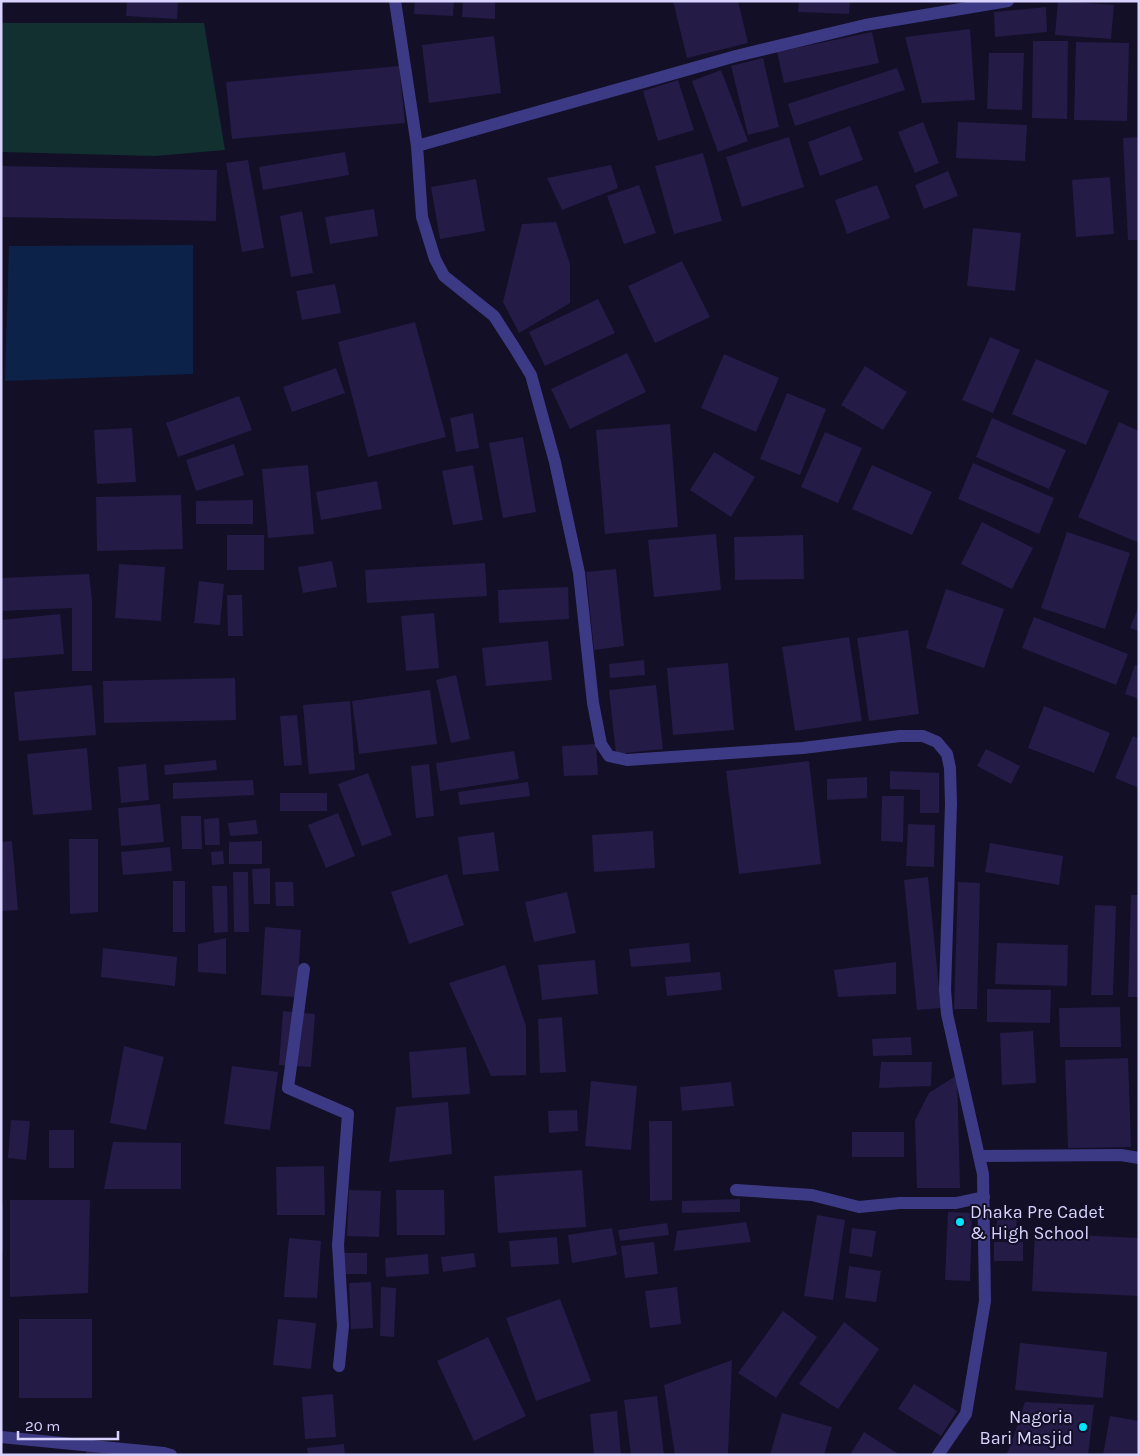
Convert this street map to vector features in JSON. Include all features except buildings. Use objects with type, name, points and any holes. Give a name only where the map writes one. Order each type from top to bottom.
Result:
[{"type":"street","points":[[395,1],[417,146],[422,217],[435,259],[444,276],[494,316],[531,375],[555,462],[579,573],[593,703],[601,744],[609,756],[627,760],[804,748],[900,736],[924,736],[937,742],[947,754],[950,768],[950,804],[945,990],[947,1014],[983,1174],[985,1301],[966,1414],[938,1455]]},
{"type":"street","points":[[417,146],[745,54],[865,25],[1008,1]]},
{"type":"street","points":[[304,968],[288,1088],[348,1114],[338,1245],[343,1326],[339,1366]]},
{"type":"street","points":[[979,1156],[1121,1155],[1139,1158]]},
{"type":"street","points":[[736,1190],[812,1195],[859,1207],[900,1203],[956,1203],[984,1197]]},
{"type":"street","points":[[1,1437],[171,1455]]},
{"type":"green space","points":[[1,23],[204,23],[225,150],[155,156],[1,152]]},
{"type":"water","points":[[193,245],[193,374],[5,381],[9,246]]},
{"type":"place","name":"Dhaka Pre Cadet & High School","points":[[960,1222]]},
{"type":"place","name":"Nagoria Bari Masjid","points":[[1083,1427]]}]
